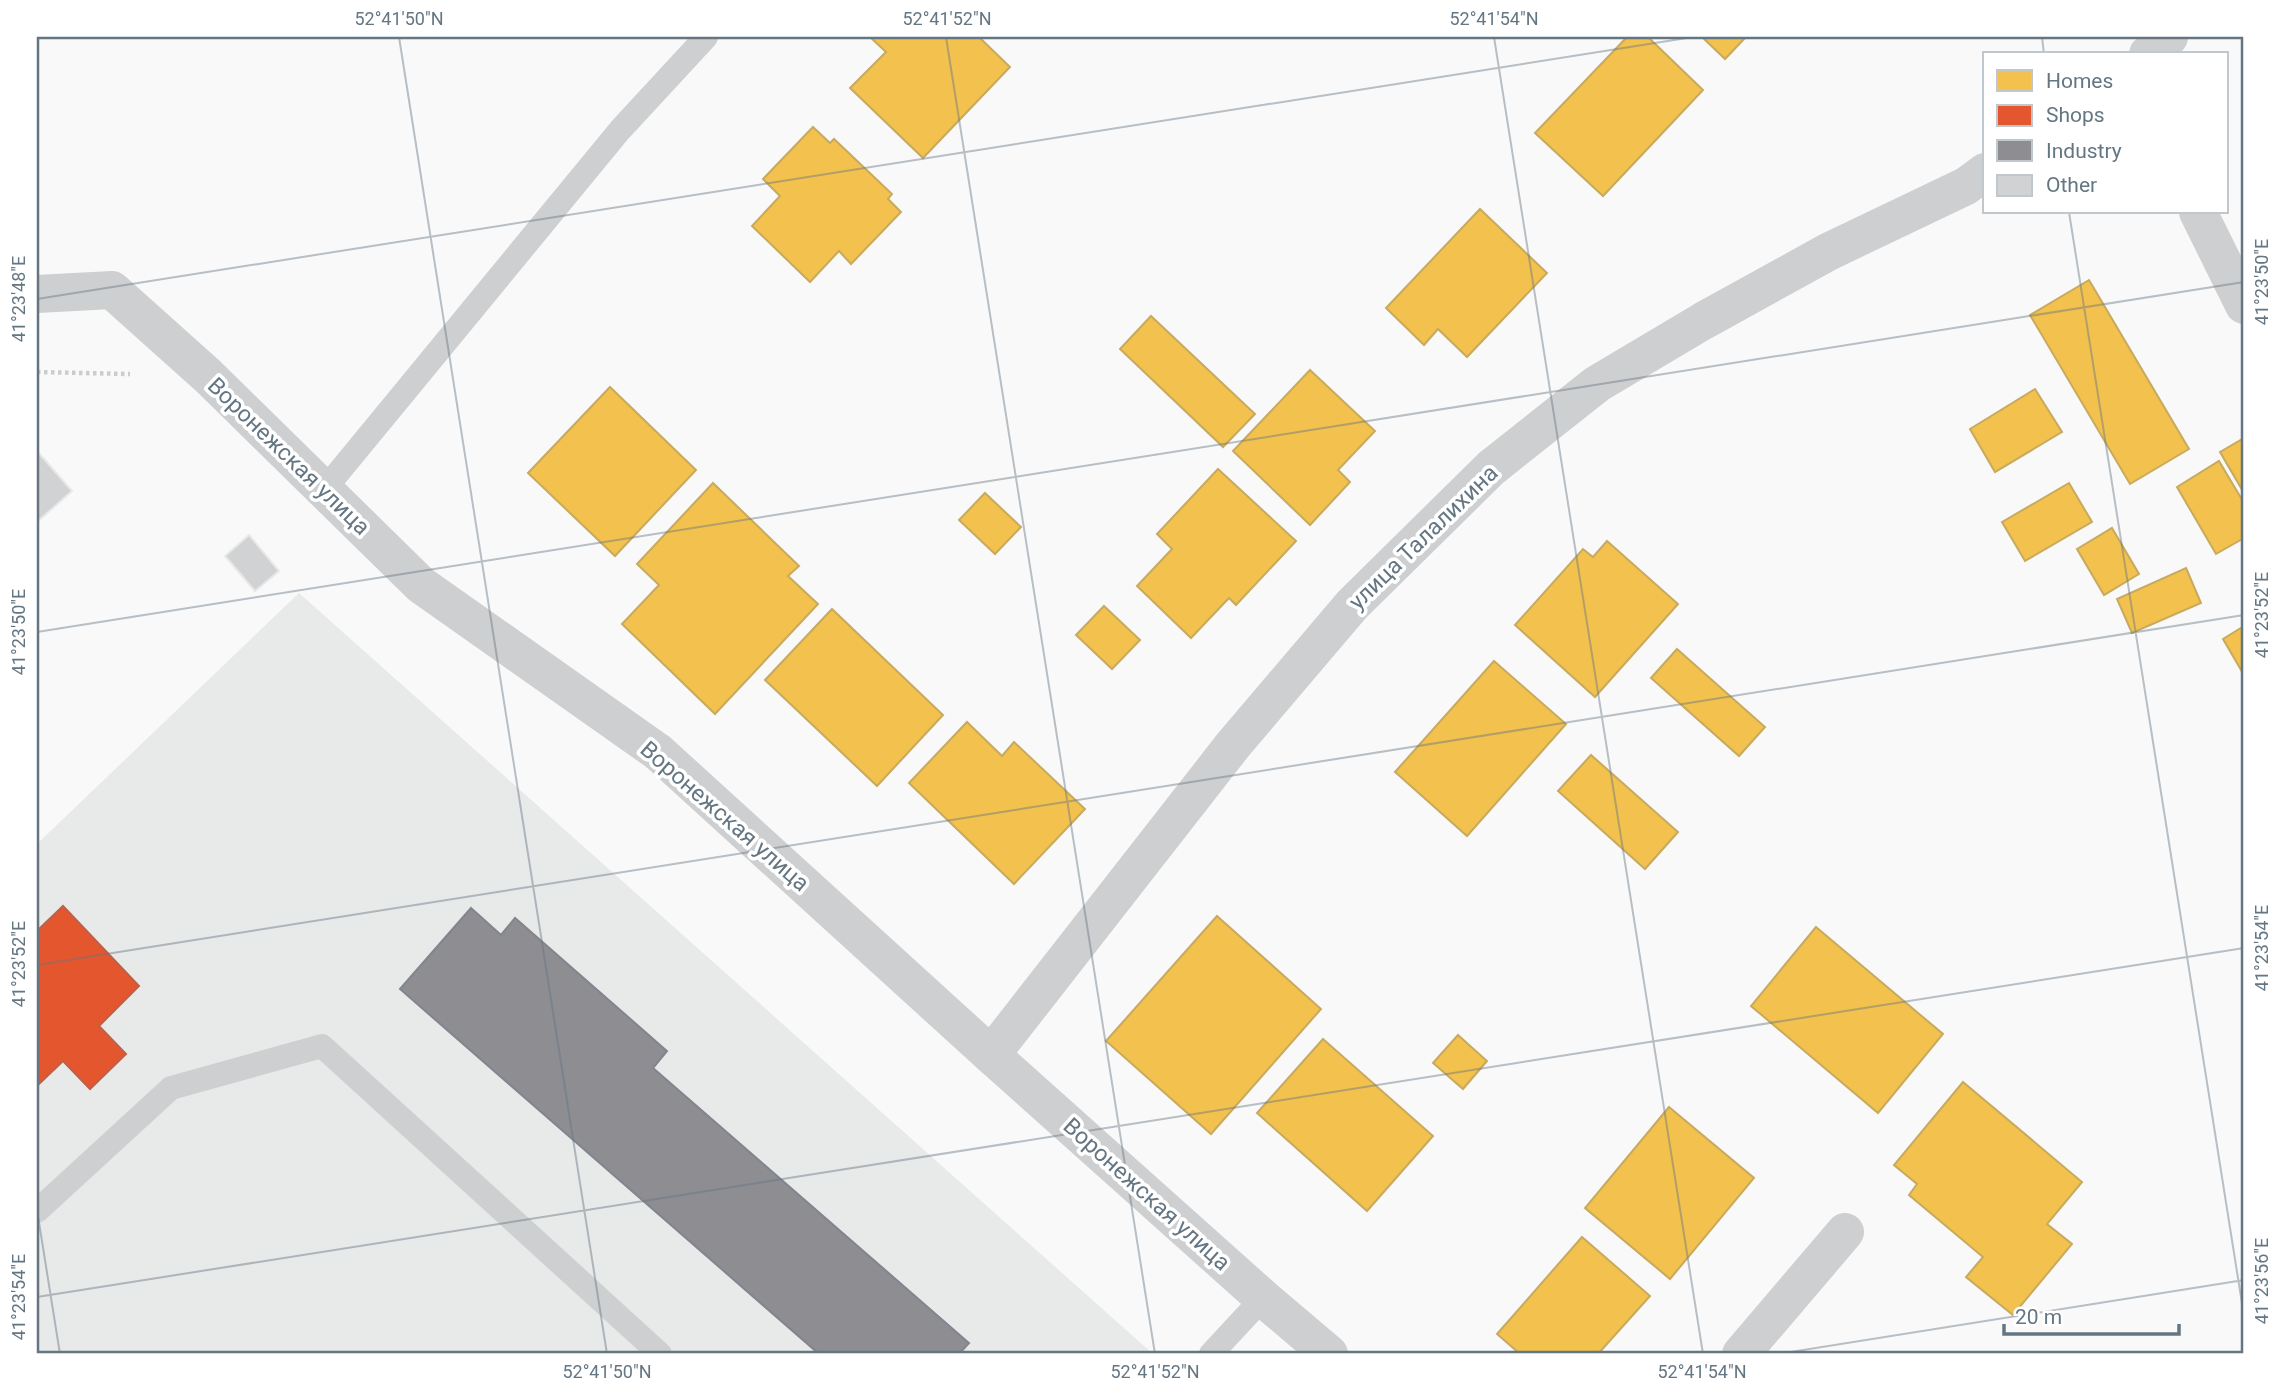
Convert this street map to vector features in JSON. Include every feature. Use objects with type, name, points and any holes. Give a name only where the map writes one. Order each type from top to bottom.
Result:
[{"type":"street","points":[[2150,52],[2169,37]]},
{"type":"street","name":"улица Талалихина","points":[[992,1055],[1233,745],[1343,615],[1491,468],[1597,384],[1817,258],[1966,186],[1983,173]]},
{"type":"street","points":[[2199,214],[2244,305]]},
{"type":"street","name":"Воронежская улица","points":[[37,294],[112,290],[208,376],[421,585],[657,752],[1263,1298],[1329,1354]]},
{"type":"street","points":[[1741,1354],[1845,1232]]},
{"type":"lane","points":[[324,490],[620,130],[706,37]]},
{"type":"lane","points":[[37,1212],[172,1088],[322,1046],[660,1354]]},
{"type":"lane","points":[[1211,1354],[1263,1298]]},
{"type":"path","points":[[37,372],[208,376]]},
{"type":"shaded area","points":[[299,593],[1153,1354],[37,1354],[37,844]]},
{"type":"building: Homes","points":[[870,37],[979,37],[1010,67],[923,158],[850,88],[886,52]]},
{"type":"building: Homes","points":[[1627,37],[1648,37],[1703,90],[1603,196],[1535,133]]},
{"type":"building: Homes","points":[[1702,37],[1746,37],[1725,59]]},
{"type":"building: Homes","points":[[813,127],[830,143],[834,139],[892,194],[888,199],[901,212],[851,264],[839,251],[810,282],[752,226],[780,196],[763,179]]},
{"type":"building: Homes","points":[[1480,209],[1547,273],[1467,357],[1438,329],[1424,345],[1386,308]]},
{"type":"building: Homes","points":[[2089,280],[2189,449],[2130,484],[2030,315]]},
{"type":"building: Homes","points":[[1151,316],[1255,414],[1223,447],[1120,349]]},
{"type":"building: Homes","points":[[1310,370],[1375,431],[1338,470],[1350,482],[1310,525],[1233,451]]},
{"type":"building: Homes","points":[[610,387],[696,470],[615,556],[528,473]]},
{"type":"building: Homes","points":[[2035,389],[2062,432],[1995,472],[1970,429]]},
{"type":"building: Homes","points":[[2244,438],[2244,493],[2220,452]]},
{"type":"building: Homes","points":[[2219,461],[2244,503],[2244,538],[2216,554],[2177,487]]},
{"type":"building: Homes","points":[[1218,469],[1296,541],[1236,605],[1229,598],[1191,638],[1137,586],[1172,549],[1157,534]]},
{"type":"building: Homes","points":[[713,483],[799,566],[788,576],[818,604],[715,714],[622,624],[659,585],[637,564]]},
{"type":"building: Homes","points":[[2069,483],[2092,522],[2025,561],[2002,522]]},
{"type":"building: Homes","points":[[985,493],[1021,527],[995,554],[959,520]]},
{"type":"building: Homes","points":[[2112,528],[2139,574],[2104,595],[2077,549]]},
{"type":"building: Homes","points":[[1607,541],[1678,604],[1595,697],[1515,625],[1583,549],[1593,557]]},
{"type":"building: Homes","points":[[2186,568],[2201,603],[2132,633],[2117,599]]},
{"type":"building: Homes","points":[[1104,606],[1140,640],[1112,669],[1076,635]]},
{"type":"building: Homes","points":[[832,609],[943,715],[877,786],[765,680]]},
{"type":"building: Homes","points":[[2244,626],[2244,675],[2223,639]]},
{"type":"building: Homes","points":[[1677,649],[1765,727],[1739,756],[1651,678]]},
{"type":"building: Homes","points":[[1494,661],[1566,724],[1467,836],[1395,772]]},
{"type":"building: Homes","points":[[967,722],[1002,756],[1014,742],[1085,809],[1014,884],[909,783]]},
{"type":"building: Homes","points":[[1591,755],[1678,832],[1645,869],[1558,791]]},
{"type":"building: Homes","points":[[1217,916],[1321,1009],[1211,1134],[1106,1041]]},
{"type":"building: Homes","points":[[1816,927],[1943,1034],[1878,1113],[1751,1006]]},
{"type":"building: Homes","points":[[1458,1035],[1487,1061],[1463,1089],[1433,1063]]},
{"type":"building: Homes","points":[[1323,1039],[1433,1136],[1367,1211],[1257,1113]]},
{"type":"building: Homes","points":[[1963,1082],[2082,1182],[2047,1224],[2072,1244],[2013,1315],[1966,1277],[1983,1257],[1909,1195],[1917,1184],[1894,1165]]},
{"type":"building: Homes","points":[[1669,1107],[1754,1178],[1670,1279],[1585,1208]]},
{"type":"building: Homes","points":[[1582,1237],[1650,1296],[1598,1354],[1520,1354],[1497,1334]]},
{"type":"building: Shops","points":[[63,906],[139,986],[99,1026],[126,1054],[90,1089],[63,1061],[37,1086],[37,931]]},
{"type":"building: Industry","points":[[471,908],[501,935],[515,918],[667,1051],[653,1068],[969,1343],[959,1354],[819,1354],[400,989]]},
{"type":"building: Other","points":[[37,451],[72,491],[37,522]]},
{"type":"building: Other","points":[[249,535],[279,571],[255,591],[225,556]]}]
